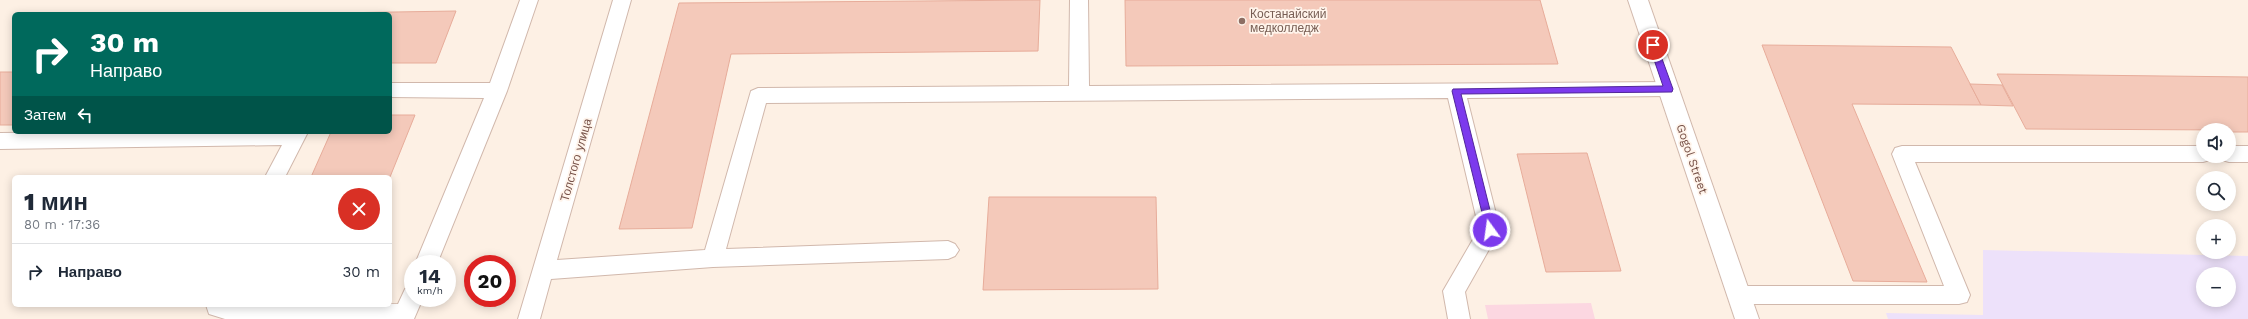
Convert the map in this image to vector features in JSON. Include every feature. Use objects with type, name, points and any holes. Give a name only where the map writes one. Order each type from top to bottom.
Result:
[{"type":"street","name":"Gogol Street","points":[[1638,0],[1747,319]]},
{"type":"lane","points":[[430,255],[497,91],[529,0]]},
{"type":"lane","name":"Толстого улица","points":[[529,319],[622,0]]},
{"type":"lane","points":[[1079,0],[1079,93]]},
{"type":"lane","points":[[713,258],[758,96],[1668,89]]},
{"type":"lane","points":[[392,90],[497,91]]},
{"type":"lane","points":[[1456,91],[1490,230],[1454,291],[1459,319]]},
{"type":"lane","points":[[0,141],[297,135],[276,175]]},
{"type":"lane","points":[[1739,295],[1959,295],[1902,154],[2196,154]]},
{"type":"lane","points":[[2236,154],[2248,154]]},
{"type":"lane","points":[[543,270],[713,258],[948,250]]},
{"type":"lane","points":[[217,307],[240,314],[407,310]]},
{"type":"shaded area","points":[[1983,250],[2196,255],[2196,259],[2236,259],[2236,256],[2248,256],[2248,319],[1888,319],[1886,313],[1983,315]]},
{"type":"shaded area","points":[[1591,303],[1595,319],[1488,319],[1485,305]]},
{"type":"building","points":[[1040,0],[1038,51],[731,54],[692,228],[619,229],[679,3]]},
{"type":"building","points":[[1125,0],[1540,0],[1558,64],[1126,66]]},
{"type":"building","points":[[456,11],[436,63],[392,63],[392,12]]},
{"type":"building","points":[[1762,45],[1951,47],[1981,105],[1852,104],[1927,282],[1853,281]]},
{"type":"building","points":[[0,72],[12,72],[12,125],[0,125]]},
{"type":"building","points":[[1997,74],[2248,77],[2248,132],[2236,132],[2236,123],[2196,123],[2196,130],[2026,129]]},
{"type":"building","points":[[1970,84],[2002,85],[2013,106],[1981,105]]},
{"type":"building","points":[[392,115],[415,115],[391,175],[312,175],[330,134],[392,134]]},
{"type":"building","points":[[1587,153],[1621,271],[1546,272],[1517,154]]},
{"type":"building","points":[[989,197],[1156,197],[1158,289],[983,290]]},
{"type":"place","name":"Костанайский медколледж","points":[[1242,21]]},
{"type":"route","points":[[1490,230],[1456,91],[1668,89],[1653,45]]}]
